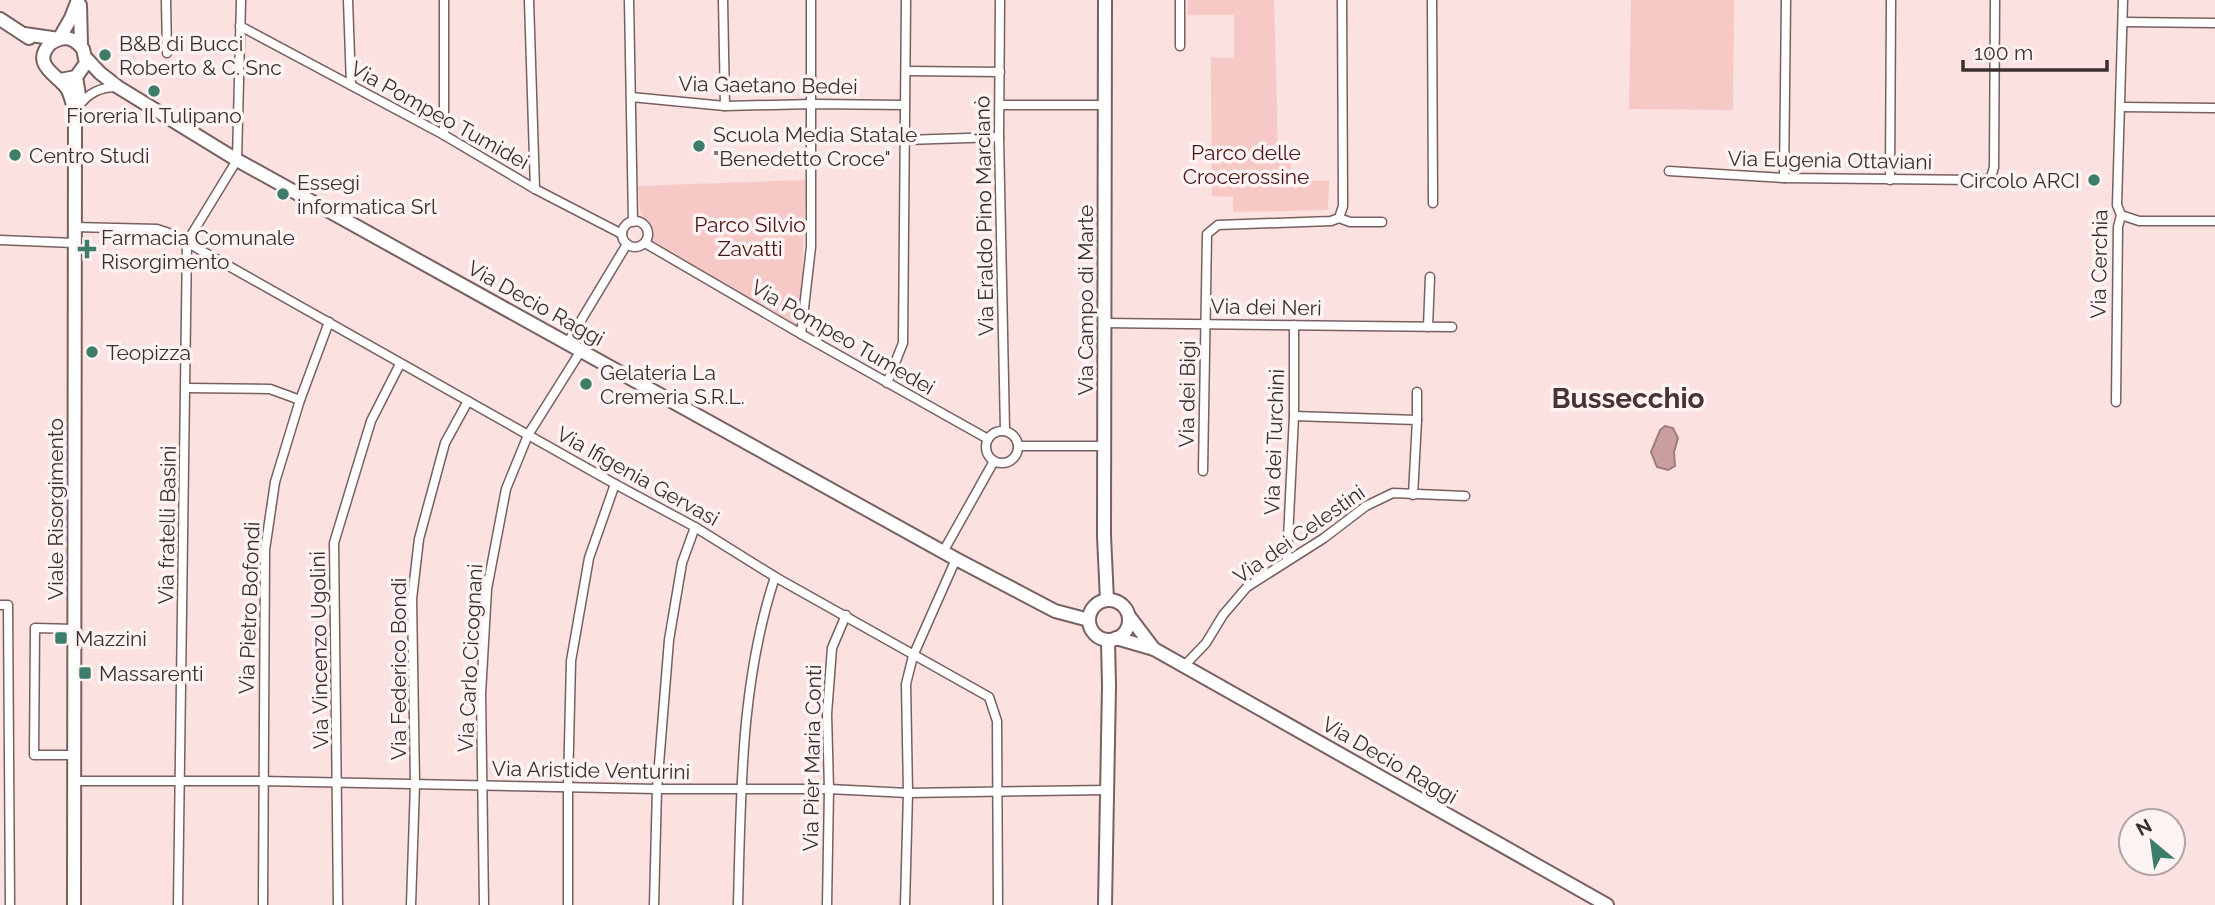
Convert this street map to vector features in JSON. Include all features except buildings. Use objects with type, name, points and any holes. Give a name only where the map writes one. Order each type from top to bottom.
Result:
[{"type":"main road","points":[[44,61],[48,48],[60,39],[79,0]]},
{"type":"main road","points":[[60,80],[78,75],[84,52],[79,0]]},
{"type":"main road","name":"Via Campo di Marte","points":[[1105,0],[1104,536],[1107,600]]},
{"type":"main road","name":"Via Decio Raggi","points":[[0,19],[24,34],[42,53],[49,73],[60,80]]},
{"type":"main road","name":"Via Decio Raggi","points":[[24,34],[73,40],[100,73],[118,87],[237,160],[582,349],[943,552],[1055,611],[1089,620]]},
{"type":"main road","name":"Via Decio Raggi","points":[[78,75],[118,87]]},
{"type":"main road","name":"Viale Risorgimento","points":[[74,905],[74,227],[78,75]]},
{"type":"main road","name":"Viale Risorgimento","points":[[60,80],[68,90],[75,113]]},
{"type":"main road","points":[[1107,600],[1123,606],[1128,616],[1125,632],[1112,639],[1102,638],[1093,631],[1089,620],[1093,609],[1107,600]]},
{"type":"main road","name":"Via Decio Raggi","points":[[1128,616],[1154,649]]},
{"type":"main road","points":[[1105,905],[1112,639]]},
{"type":"main road","name":"Via Decio Raggi","points":[[1112,639],[1154,649],[1607,905]]},
{"type":"street","points":[[166,0],[167,53]]},
{"type":"street","points":[[187,242],[237,160],[241,0]]},
{"type":"street","points":[[348,0],[351,85]]},
{"type":"street","points":[[444,0],[444,135]]},
{"type":"street","points":[[529,0],[535,189]]},
{"type":"street","points":[[629,0],[633,222]]},
{"type":"street","points":[[723,0],[725,106]]},
{"type":"street","points":[[801,334],[811,247],[811,0]]},
{"type":"street","points":[[887,383],[903,343],[906,0]]},
{"type":"street","name":"Via Eraldo Pino Marcianò","points":[[1000,0],[999,137],[1006,431]]},
{"type":"street","points":[[1180,0],[1180,46]]},
{"type":"street","points":[[1342,0],[1343,206],[1339,218],[1350,222],[1382,222]]},
{"type":"street","points":[[1432,0],[1433,203]]},
{"type":"street","points":[[1784,178],[1786,0]]},
{"type":"street","points":[[1890,180],[1891,0]]},
{"type":"street","name":"Via Eugenia Ottaviani","points":[[1669,171],[1784,178],[1991,178],[1994,167],[1996,0]]},
{"type":"street","name":"Via Cerchia","points":[[2116,402],[2115,309],[2118,227],[2121,215],[2117,205],[2123,0]]},
{"type":"street","points":[[2123,22],[2215,23]]},
{"type":"street","name":"Via Pompeo Tumidei","points":[[240,26],[622,234]]},
{"type":"street","points":[[906,71],[1000,72]]},
{"type":"street","points":[[75,113],[93,92],[102,88],[118,87]]},
{"type":"street","name":"Via Gaetano Bedei","points":[[631,97],[725,106],[904,105]]},
{"type":"street","points":[[1000,105],[1104,105]]},
{"type":"street","points":[[2121,107],[2215,108]]},
{"type":"street","points":[[905,139],[999,137]]},
{"type":"street","points":[[2121,215],[2139,220],[2215,221]]},
{"type":"street","name":"Via dei Bigi","points":[[1203,471],[1207,234],[1218,225],[1331,221],[1339,218]]},
{"type":"street","points":[[633,222],[645,226],[648,234],[645,243],[634,247],[626,244],[622,234],[626,226],[633,222]]},
{"type":"street","name":"Via Ifigenia Gervasi","points":[[74,227],[157,229],[187,242],[400,364],[695,527],[775,577],[846,615],[913,656],[989,696],[997,721],[998,905]]},
{"type":"street","points":[[0,240],[74,243]]},
{"type":"street","name":"Via fratelli Basini","points":[[178,905],[187,242]]},
{"type":"street","name":"Via Pompeo Tumedei","points":[[645,243],[988,439]]},
{"type":"street","points":[[568,342],[626,244]]},
{"type":"street","points":[[1428,327],[1430,277]]},
{"type":"street","name":"Via Pietro Bofondi","points":[[263,905],[265,550],[275,482],[300,400],[329,322]]},
{"type":"street","name":"Via dei Neri","points":[[1104,323],[1452,327]]},
{"type":"street","name":"Via dei Turchini","points":[[1287,559],[1294,416],[1294,325]]},
{"type":"street","name":"Via Carlo Cicognani","points":[[484,905],[481,694],[487,589],[506,489],[528,435],[582,349]]},
{"type":"street","name":"Via Vincenzo Ugolini","points":[[338,905],[339,783],[334,542],[371,421],[400,364]]},
{"type":"street","points":[[187,388],[270,389],[300,400]]},
{"type":"street","points":[[1413,495],[1417,392]]},
{"type":"street","name":"Via Federico Bondi","points":[[411,905],[415,784],[412,599],[419,539],[445,443],[468,401]]},
{"type":"street","points":[[1294,416],[1417,420]]},
{"type":"street","points":[[1006,431],[1015,436],[1018,446],[1016,455],[1009,462],[994,461],[986,449],[988,439],[995,432],[1006,431]]},
{"type":"street","points":[[1018,446],[1104,446]]},
{"type":"street","points":[[943,552],[994,461]]},
{"type":"street","points":[[568,905],[571,661],[589,558],[615,484]]},
{"type":"street","name":"Via dei Celestini","points":[[1184,666],[1206,643],[1223,615],[1247,587],[1287,559],[1324,538],[1366,506],[1393,493],[1465,496]]},
{"type":"street","points":[[654,905],[657,789],[669,640],[682,563],[695,527]]},
{"type":"street","points":[[905,905],[908,793],[906,684],[913,656],[956,559]]},
{"type":"street","points":[[738,905],[741,788],[754,653],[775,577]]},
{"type":"street","points":[[0,605],[8,605],[5,866],[10,905]]},
{"type":"street","name":"Via Pier Maria Conti","points":[[827,905],[827,715],[832,649],[846,615]]},
{"type":"street","points":[[75,629],[35,628],[34,755],[75,755]]},
{"type":"street","name":"Via Aristide Venturini","points":[[76,781],[829,789],[908,793],[1106,790]]},
{"type":"green space","name":"Parco delle Crocerossine","points":[[1188,0],[1274,0],[1278,151],[1290,152],[1291,180],[1329,181],[1328,210],[1233,212],[1233,197],[1212,196],[1211,57],[1234,58],[1234,15],[1187,15]]},
{"type":"green space","points":[[1631,0],[1734,0],[1733,110],[1629,109]]},
{"type":"green space","name":"Parco Silvio Zavatti","points":[[806,180],[800,327],[653,241],[649,226],[640,211],[638,186]]},
{"type":"shaded area","points":[[1665,426],[1673,428],[1678,438],[1674,452],[1675,466],[1668,470],[1657,467],[1651,452],[1660,430]]},
{"type":"place","name":"B&B di Bucci Roberto & C. Snc","points":[[105,55]]},
{"type":"place","name":"Fioreria Il Tulipano","points":[[154,91]]},
{"type":"place","name":"Scuola Media Statale \"Benedetto Croce\"","points":[[699,146]]},
{"type":"place","name":"Centro Studi","points":[[15,155]]},
{"type":"place","name":"Circolo ARCI","points":[[2094,180]]},
{"type":"place","name":"Essegi informatica Srl","points":[[283,194]]},
{"type":"place","name":"Farmacia Comunale Risorgimento","points":[[87,249]]},
{"type":"place","name":"Teopizza","points":[[92,352]]},
{"type":"place","name":"Gelateria La Cremeria S.R.L.","points":[[586,384]]},
{"type":"place","name":"Mazzini","points":[[61,638]]},
{"type":"place","name":"Massarenti","points":[[85,673]]},
{"type":"district","name":"Bussecchio","points":[[1628,398]]}]
